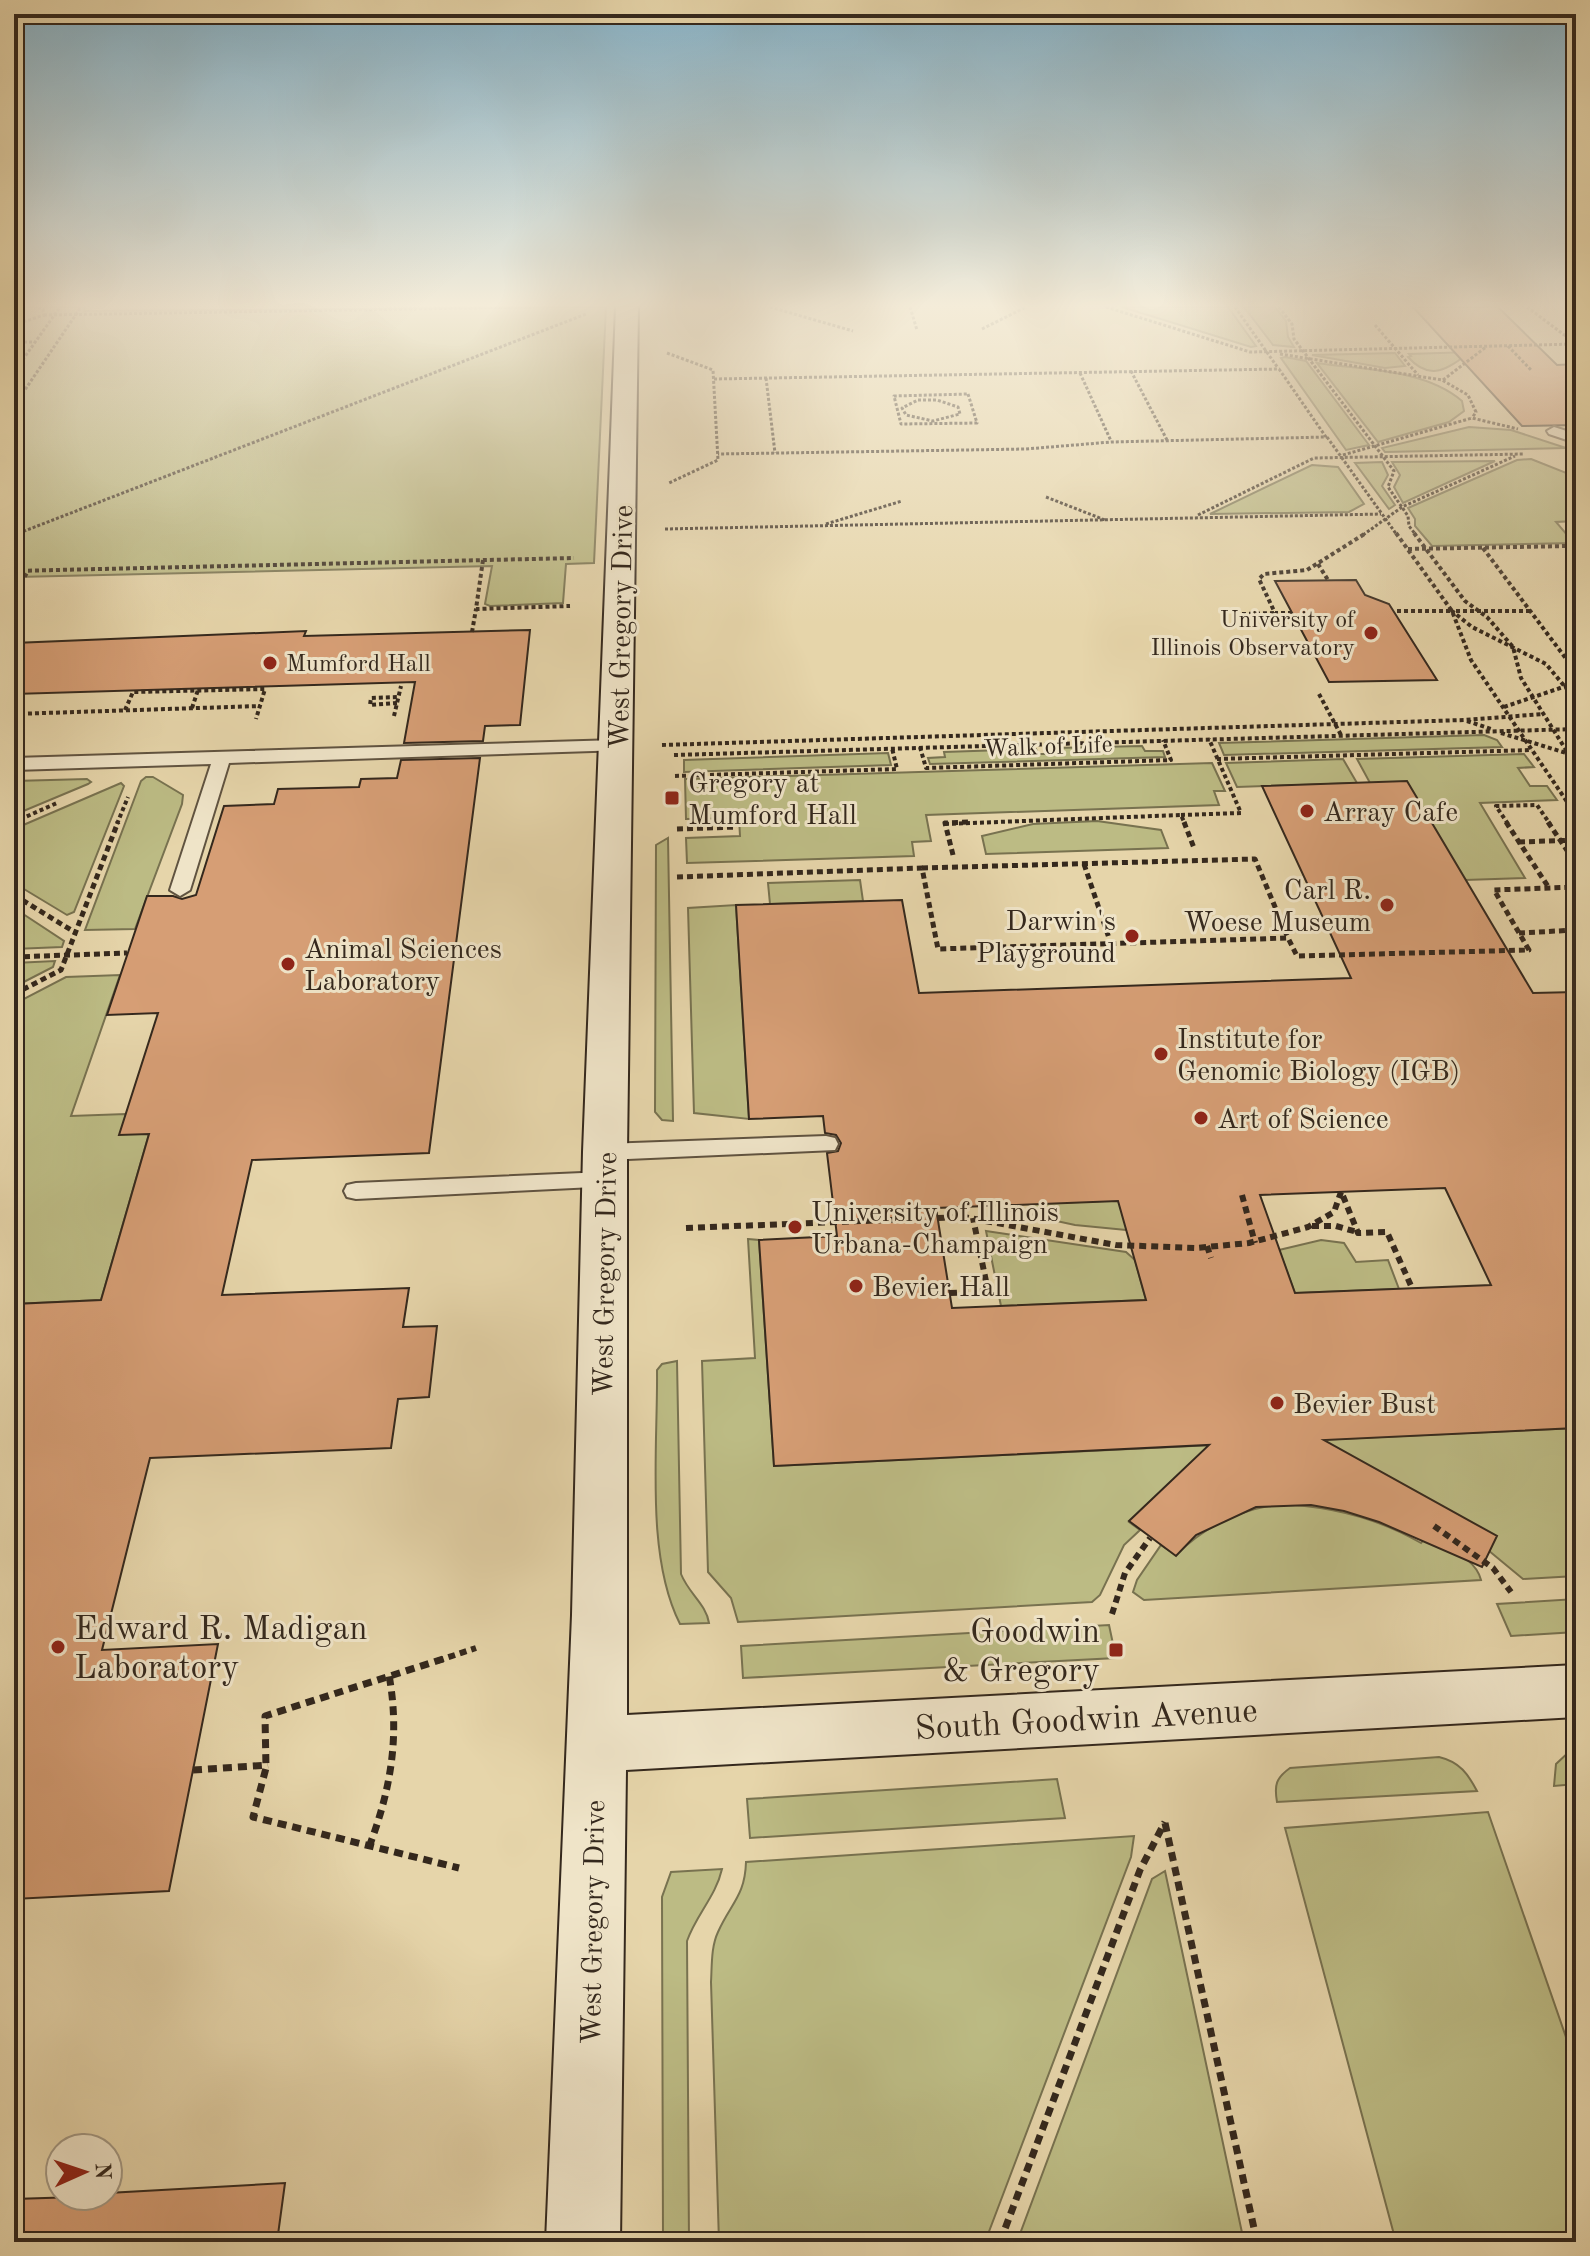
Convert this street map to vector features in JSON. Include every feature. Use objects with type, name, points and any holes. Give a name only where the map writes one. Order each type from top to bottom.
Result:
[{"type":"street","name":"West Gregory Drive","points":[[583,2242],[597,1744],[605,1166],[636,746],[629,412]]},
{"type":"street","name":"South Goodwin Avenue","points":[[597,1744],[1576,1691]]},
{"type":"lane","points":[[1554,431],[1576,439]]},
{"type":"lane","points":[[14,764],[636,746]]},
{"type":"lane","points":[[180,890],[222,757]]},
{"type":"lane","points":[[356,1191],[826,1144]]},
{"type":"path","points":[[14,535],[331,412]]},
{"type":"path","points":[[664,485],[718,460],[716,412]]},
{"type":"path","points":[[770,412],[775,453]]},
{"type":"path","points":[[898,412],[901,424],[962,426],[977,423],[974,412]]},
{"type":"path","points":[[904,412],[921,420],[949,419],[957,412]]},
{"type":"path","points":[[1098,412],[1111,442]]},
{"type":"path","points":[[1153,412],[1167,440]]},
{"type":"path","points":[[1309,412],[1452,611],[1460,627],[1464,647],[1576,815]]},
{"type":"path","points":[[1349,412],[1395,474],[1389,490],[1410,519],[1409,526],[1465,601],[1480,610],[1513,647],[1521,678],[1574,756],[1576,766]]},
{"type":"path","points":[[1472,418],[1476,412]]},
{"type":"path","points":[[1341,457],[1472,418],[1530,433]]},
{"type":"path","points":[[920,424],[921,430]]},
{"type":"path","points":[[718,454],[1026,449],[1111,442],[1326,437]]},
{"type":"path","points":[[1275,613],[1259,579],[1264,574],[1307,570],[1344,549],[1383,516],[1519,454]]},
{"type":"path","points":[[1194,518],[1314,458],[1526,454]]},
{"type":"path","points":[[1046,497],[1110,522]]},
{"type":"path","points":[[820,525],[902,501]]},
{"type":"path","points":[[664,529],[1383,516]]},
{"type":"path","points":[[1407,549],[1568,546],[1576,555]]},
{"type":"path","points":[[1482,547],[1576,672]]},
{"type":"path","points":[[14,571],[574,558]]},
{"type":"path","points":[[472,632],[483,560]]},
{"type":"path","points":[[1318,564],[1328,580]]},
{"type":"path","points":[[14,595],[28,570]]},
{"type":"path","points":[[476,609],[570,606]]},
{"type":"path","points":[[1397,611],[1530,611]]},
{"type":"path","points":[[1452,611],[1472,627],[1546,664],[1576,700]]},
{"type":"path","points":[[1242,614],[1292,613]]},
{"type":"path","points":[[1504,707],[1566,686],[1576,686]]},
{"type":"path","points":[[125,710],[133,692],[265,689],[245,757]]},
{"type":"path","points":[[192,708],[198,690]]},
{"type":"path","points":[[1319,694],[1341,735]]},
{"type":"path","points":[[397,703],[370,705],[371,698],[398,697]]},
{"type":"path","points":[[14,714],[21,701]]},
{"type":"path","points":[[14,714],[260,706]]},
{"type":"path","points":[[636,746],[1464,720],[1544,714]]},
{"type":"path","points":[[1464,720],[1574,756]]},
{"type":"path","points":[[674,755],[1576,729]]},
{"type":"path","points":[[953,855],[945,823],[1241,813],[1209,739]]},
{"type":"path","name":"Walk of Life","points":[[920,747],[926,768],[1171,760],[1163,740]]},
{"type":"path","points":[[675,776],[897,769],[892,748]]},
{"type":"path","points":[[1217,759],[1533,750]]},
{"type":"path","points":[[14,994],[61,970],[131,788]]},
{"type":"path","points":[[1549,888],[1496,806],[1537,805],[1576,864]]},
{"type":"path","points":[[1181,815],[1194,848]]},
{"type":"path","points":[[677,829],[737,827]]},
{"type":"path","points":[[1519,842],[1576,840]]},
{"type":"path","points":[[677,877],[1255,859],[1297,956],[1529,950],[1494,890],[1576,887]]},
{"type":"path","points":[[1084,864],[1111,944]]},
{"type":"path","points":[[922,868],[938,949],[1288,938]]},
{"type":"path","points":[[14,895],[76,933]]},
{"type":"path","points":[[1519,933],[1576,930]]},
{"type":"path","points":[[14,957],[127,953]]},
{"type":"path","points":[[686,1228],[973,1218],[1117,1244],[1207,1246],[1255,1243],[1311,1226],[1335,1212],[1341,1205],[1341,1192],[1358,1233]]},
{"type":"path","points":[[1242,1195],[1255,1243]]},
{"type":"path","points":[[1010,1205],[1013,1224]]},
{"type":"path","points":[[950,1293],[988,1291],[973,1218]]},
{"type":"path","points":[[1311,1226],[1336,1226],[1358,1233],[1387,1232],[1412,1288]]},
{"type":"path","points":[[1207,1246],[1211,1258]]},
{"type":"path","points":[[1434,1526],[1493,1568],[1511,1592]]},
{"type":"path","points":[[1112,1614],[1119,1584],[1132,1557],[1150,1538]]},
{"type":"path","points":[[459,1868],[253,1817],[263,1791],[268,1765],[270,1738],[265,1716],[476,1648]]},
{"type":"path","points":[[369,1847],[387,1799],[396,1752],[398,1727],[389,1675]]},
{"type":"path","points":[[193,1770],[268,1765]]},
{"type":"path","points":[[1000,2242],[1140,1870],[1165,1822],[1257,2242]]},
{"type":"shaded area","points":[[14,412],[601,412],[594,563],[566,564],[563,603],[485,604],[492,566],[16,577],[14,580]]},
{"type":"shaded area","points":[[1319,412],[1344,412],[1369,445],[1346,450]]},
{"type":"shaded area","points":[[1355,412],[1462,412],[1449,422],[1378,442]]},
{"type":"shaded area","points":[[1469,427],[1511,430],[1566,448],[1385,452],[1382,448]]},
{"type":"shaded area","points":[[1531,459],[1569,474],[1576,481],[1576,521],[1556,522],[1574,543],[1432,546],[1415,526],[1415,519],[1408,508],[1517,460]]},
{"type":"shaded area","points":[[1495,461],[1403,503],[1394,487],[1400,475],[1392,462]]},
{"type":"shaded area","points":[[1382,462],[1388,475],[1382,486],[1395,505],[1389,509],[1355,463]]},
{"type":"shaded area","points":[[1312,465],[1338,467],[1364,504],[1349,512],[1210,514]]},
{"type":"shaded area","points":[[1484,735],[1497,740],[1502,747],[1224,755],[1219,743]]},
{"type":"shaded area","points":[[1142,746],[1145,751],[1163,751],[1165,757],[930,764],[928,758],[945,757],[944,752],[1036,749],[1038,754],[1055,754],[1054,748]]},
{"type":"shaded area","points":[[888,753],[891,765],[684,772],[684,760]]},
{"type":"shaded area","points":[[1524,754],[1534,767],[1518,768],[1530,786],[1547,786],[1557,800],[1480,803],[1525,878],[1465,880],[1370,783],[1357,759]]},
{"type":"shaded area","points":[[1343,759],[1357,783],[1237,787],[1226,763]]},
{"type":"shaded area","points":[[1212,763],[1225,791],[1214,791],[1219,805],[926,815],[931,841],[912,842],[914,856],[687,863],[686,838],[740,836],[739,818],[686,819],[685,779]]},
{"type":"shaded area","points":[[153,777],[183,795],[182,804],[135,929],[85,930],[141,781]]},
{"type":"shaded area","points":[[87,779],[91,782],[14,815],[14,781]]},
{"type":"shaded area","points":[[121,783],[124,786],[74,912],[67,915],[14,883],[14,829]]},
{"type":"shaded area","points":[[1097,821],[1161,830],[1168,848],[986,854],[982,836],[1033,824]]},
{"type":"shaded area","points":[[668,838],[673,1121],[662,1120],[655,1112],[656,845]]},
{"type":"shaded area","points":[[860,880],[863,901],[770,904],[768,883]]},
{"type":"shaded area","points":[[736,905],[749,1119],[694,1113],[688,908]]},
{"type":"shaded area","points":[[14,908],[64,941],[62,947],[14,949]]},
{"type":"shaded area","points":[[55,961],[53,967],[14,987],[14,963]]},
{"type":"shaded area","points":[[120,975],[71,1116],[126,1114],[149,1134],[101,1300],[14,1304],[14,1004],[66,977]]},
{"type":"shaded area","points":[[1228,1196],[1167,1234],[1075,1225],[1033,1216],[1030,1204]]},
{"type":"shaded area","points":[[986,1231],[1126,1252],[1135,1260],[1146,1300],[1001,1306]]},
{"type":"shaded area","points":[[748,1239],[759,1240],[774,1466],[1213,1445],[1129,1522],[1140,1530],[1124,1545],[1100,1595],[1092,1602],[738,1622],[731,1598],[708,1572],[702,1361],[755,1358]]},
{"type":"shaded area","points":[[1321,1240],[1344,1243],[1356,1262],[1388,1260],[1399,1289],[1295,1293],[1279,1250]]},
{"type":"shaded area","points":[[677,1361],[681,1574],[709,1623],[680,1624],[669,1596],[658,1534],[655,1466],[657,1370],[662,1364]]},
{"type":"shaded area","points":[[1576,1428],[1576,1576],[1523,1579],[1465,1531],[1317,1440]]},
{"type":"shaded area","points":[[1279,1504],[1352,1514],[1387,1526],[1421,1543],[1428,1535],[1467,1559],[1481,1580],[1144,1600],[1133,1592],[1137,1580],[1161,1545],[1176,1555],[1223,1521],[1250,1510]]},
{"type":"shaded area","points":[[1576,1599],[1576,1632],[1511,1636],[1497,1604]]},
{"type":"shaded area","points":[[1109,1625],[1116,1658],[743,1678],[741,1646]]},
{"type":"shaded area","points":[[1571,1750],[1576,1750],[1576,1784],[1554,1786],[1556,1764]]},
{"type":"shaded area","points":[[1439,1757],[1453,1762],[1462,1770],[1477,1791],[1277,1802],[1277,1782],[1290,1768]]},
{"type":"shaded area","points":[[1057,1779],[1065,1818],[750,1838],[747,1799]]},
{"type":"shaded area","points":[[1488,1812],[1576,2066],[1576,2242],[1396,2242],[1285,1828]]},
{"type":"shaded area","points":[[1134,1836],[1131,1857],[985,2242],[719,2242],[712,1956],[718,1932],[743,1883],[746,1862]]},
{"type":"shaded area","points":[[722,1869],[687,1941],[689,2242],[663,2242],[662,1897],[671,1872]]},
{"type":"shaded area","points":[[1165,1871],[1244,2242],[1017,2242],[1152,1879]]},
{"type":"building","points":[[1509,412],[1576,412],[1576,425],[1522,426]]},
{"type":"building","name":"University of Illinois Observatory","points":[[1356,580],[1365,595],[1389,604],[1437,680],[1329,682],[1275,581]]},
{"type":"building","name":"Mumford Hall","points":[[530,630],[520,725],[485,726],[483,741],[404,743],[415,682],[14,694],[14,643],[306,631],[304,636]]},
{"type":"building","points":[[480,758],[429,1153],[252,1160],[222,1295],[409,1288],[403,1327],[437,1326],[429,1397],[398,1399],[391,1448],[150,1458],[102,1650],[218,1644],[169,1891],[14,1899],[14,1304],[101,1300],[149,1134],[119,1135],[158,1013],[107,1015],[147,896],[182,899],[196,895],[224,806],[274,804],[278,789],[359,787],[361,779],[397,778],[401,760]]},
{"type":"building","points":[[1407,781],[1533,993],[1576,992],[1576,1428],[1324,1440],[1497,1536],[1482,1567],[1379,1522],[1311,1505],[1256,1507],[1196,1535],[1176,1556],[1129,1521],[1209,1445],[774,1466],[759,1240],[837,1236],[827,1153],[838,1151],[841,1143],[836,1135],[825,1133],[823,1116],[749,1119],[736,905],[902,900],[919,993],[1351,978],[1262,786]],"holes":[[[1445,1188],[1491,1285],[1295,1293],[1260,1195]],[[1118,1201],[1146,1300],[952,1308],[936,1208]]]},
{"type":"building","points":[[285,2183],[277,2242],[14,2242],[14,2199],[44,2198],[44,2212],[124,2212],[124,2192]]},
{"type":"place","name":"University of Illinois Observatory","points":[[1371,633]]},
{"type":"place","name":"Mumford Hall","points":[[270,663]]},
{"type":"place","name":"Gregory at Mumford Hall","points":[[672,798]]},
{"type":"place","name":"Array Cafe","points":[[1307,811]]},
{"type":"place","name":"Carl R. Woese Museum","points":[[1387,905]]},
{"type":"place","name":"Darwin's Playground","points":[[1132,936]]},
{"type":"place","name":"Animal Sciences Laboratory","points":[[288,964]]},
{"type":"place","name":"Institute for Genomic Biology (IGB)","points":[[1161,1054]]},
{"type":"place","name":"Art of Science","points":[[1201,1118]]},
{"type":"place","name":"University of Illinois Urbana-Champaign","points":[[795,1227]]},
{"type":"place","name":"Bevier Hall","points":[[856,1286]]},
{"type":"place","name":"Bevier Bust","points":[[1277,1403]]},
{"type":"place","name":"Edward R. Madigan Laboratory","points":[[58,1647]]},
{"type":"place","name":"Goodwin & Gregory","points":[[1116,1650]]}]
